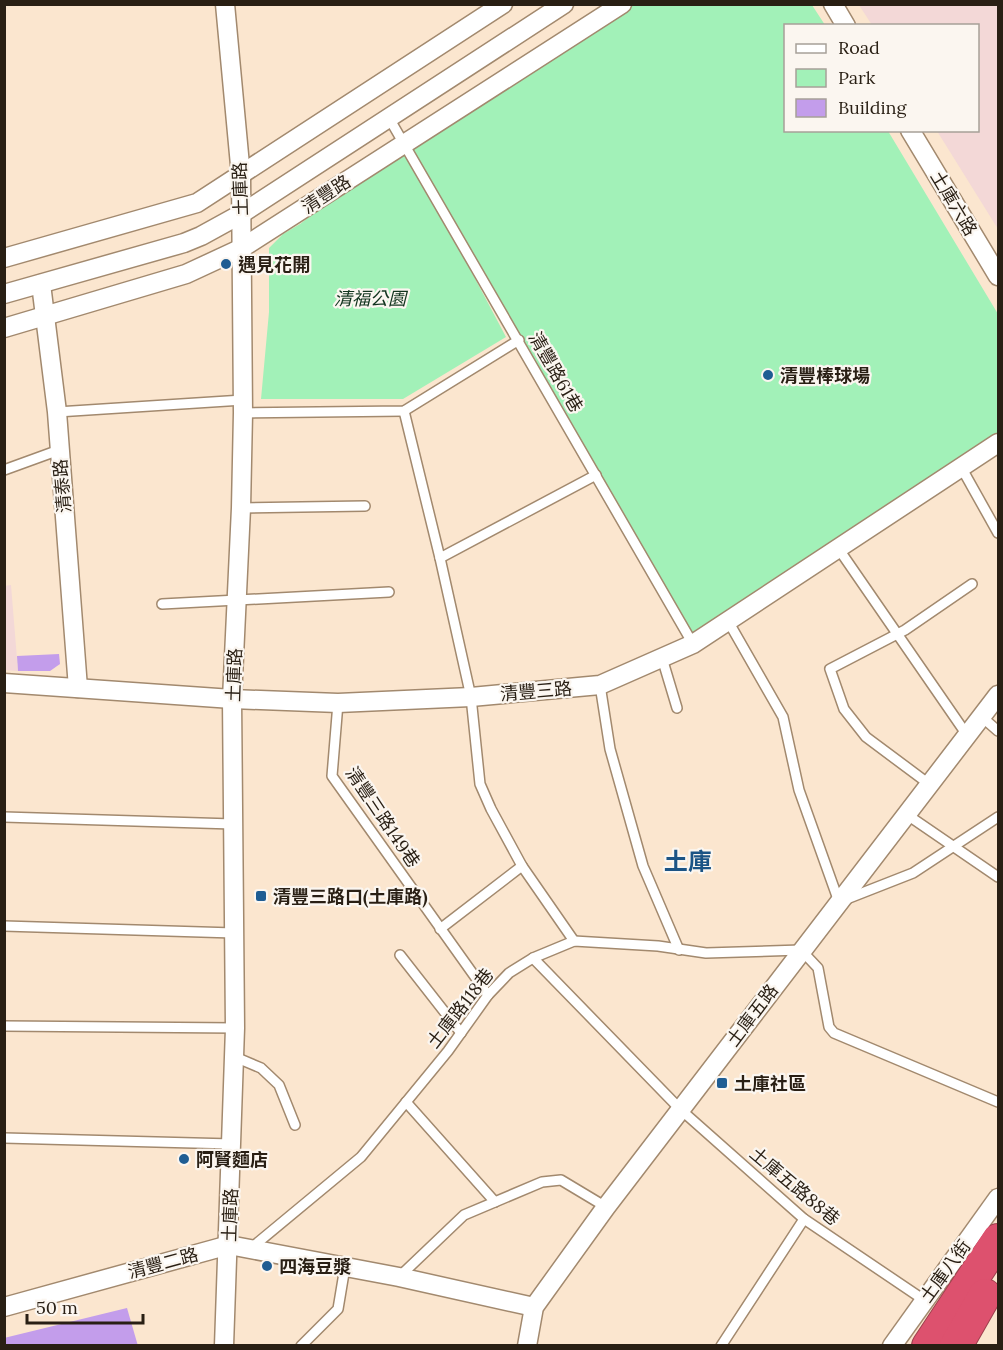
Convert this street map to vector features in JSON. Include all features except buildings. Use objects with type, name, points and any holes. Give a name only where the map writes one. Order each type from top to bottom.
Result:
[{"type":"highway","points":[[928,1346],[999,1240]]},
{"type":"highway","points":[[956,1346],[999,1271]]},
{"type":"street","name":"土庫路","points":[[224,1346],[236,1028],[232,699],[242,508],[243,407],[241,176],[225,4]]},
{"type":"street","points":[[4,258],[197,203],[504,4]]},
{"type":"street","name":"清豐路","points":[[4,294],[184,243],[201,236],[241,214],[564,4]]},
{"type":"street","name":"清豐路","points":[[4,328],[186,274],[242,248],[622,4]]},
{"type":"street","points":[[833,4],[845,24]]},
{"type":"street","name":"土庫六路","points":[[911,132],[999,276]]},
{"type":"street","name":"清泰路","points":[[41,284],[57,412],[78,688]]},
{"type":"street","name":"清豐三路","points":[[4,684],[232,699],[338,703],[471,697],[600,685],[693,644],[999,443]]},
{"type":"street","name":"土庫五路","points":[[527,1346],[534,1308],[606,1207],[999,694]]},
{"type":"street","name":"土庫八街","points":[[892,1346],[999,1197]]},
{"type":"street","name":"清豐二路","points":[[4,1307],[229,1245],[399,1277],[534,1308]]},
{"type":"lane","name":"清豐路61巷","points":[[389,118],[693,644]]},
{"type":"lane","points":[[57,412],[243,407],[404,411],[519,340]]},
{"type":"lane","points":[[404,411],[471,697],[480,784],[522,866],[574,941]]},
{"type":"lane","points":[[4,470],[59,450]]},
{"type":"lane","points":[[961,467],[999,533]]},
{"type":"lane","points":[[440,558],[596,475]]},
{"type":"lane","points":[[242,508],[365,506]]},
{"type":"lane","points":[[838,548],[967,735]]},
{"type":"lane","points":[[929,784],[866,737],[844,709],[830,669],[896,634],[972,584]]},
{"type":"lane","points":[[162,604],[389,592]]},
{"type":"lane","points":[[728,621],[783,717],[799,790],[839,902],[913,873],[999,817]]},
{"type":"lane","points":[[662,658],[677,708]]},
{"type":"lane","points":[[600,685],[610,749],[643,866],[679,950]]},
{"type":"lane","name":"清豐三路149巷","points":[[338,703],[332,776],[488,995]]},
{"type":"lane","points":[[982,717],[999,731]]},
{"type":"lane","points":[[906,814],[999,877]]},
{"type":"lane","points":[[4,817],[233,824]]},
{"type":"lane","points":[[440,929],[522,866]]},
{"type":"lane","points":[[4,926],[234,933]]},
{"type":"lane","name":"土庫路118巷","points":[[250,1249],[361,1157],[488,995],[509,973],[533,958],[574,941],[618,943],[706,953],[801,950]]},
{"type":"lane","points":[[801,950],[818,968],[829,1027],[834,1033],[999,1102]]},
{"type":"lane","points":[[400,955],[460,1033]]},
{"type":"lane","name":"土庫五路88巷","points":[[533,958],[680,1109],[804,1219],[924,1300]]},
{"type":"lane","points":[[4,1026],[236,1028]]},
{"type":"lane","points":[[235,1057],[261,1068],[279,1085],[295,1125]]},
{"type":"lane","points":[[406,1102],[495,1202]]},
{"type":"lane","points":[[4,1138],[232,1144]]},
{"type":"lane","points":[[399,1277],[465,1215],[542,1182],[561,1180],[606,1207]]},
{"type":"lane","points":[[721,1346],[804,1219]]},
{"type":"lane","points":[[301,1346],[338,1309],[345,1267]]},
{"type":"shaded area","points":[[859,5],[998,5],[998,229],[938,132],[979,132],[979,24],[871,24]]},
{"type":"shaded area","points":[[11,585],[18,671],[5,670],[4,586]]},
{"type":"green space","name":"清豐棒球場","points":[[632,5],[812,5],[824,24],[784,24],[784,132],[889,132],[998,314],[998,436],[693,644],[415,165],[506,337],[403,399],[261,399],[269,312],[269,248],[283,234],[300,224],[404,143]]},
{"type":"place","name":"遇見花開","points":[[226,264]]},
{"type":"place","name":"清豐棒球場","points":[[768,375]]},
{"type":"place","name":"清豐三路口(土庫路)","points":[[261,896]]},
{"type":"place","name":"土庫社區","points":[[722,1083]]},
{"type":"place","name":"阿賢麵店","points":[[184,1159]]},
{"type":"place","name":"四海豆漿","points":[[267,1266]]},
{"type":"district","name":"土庫","points":[[688,861]]},
{"type":"park label","name":"清福公園","points":[[370,298]]}]
